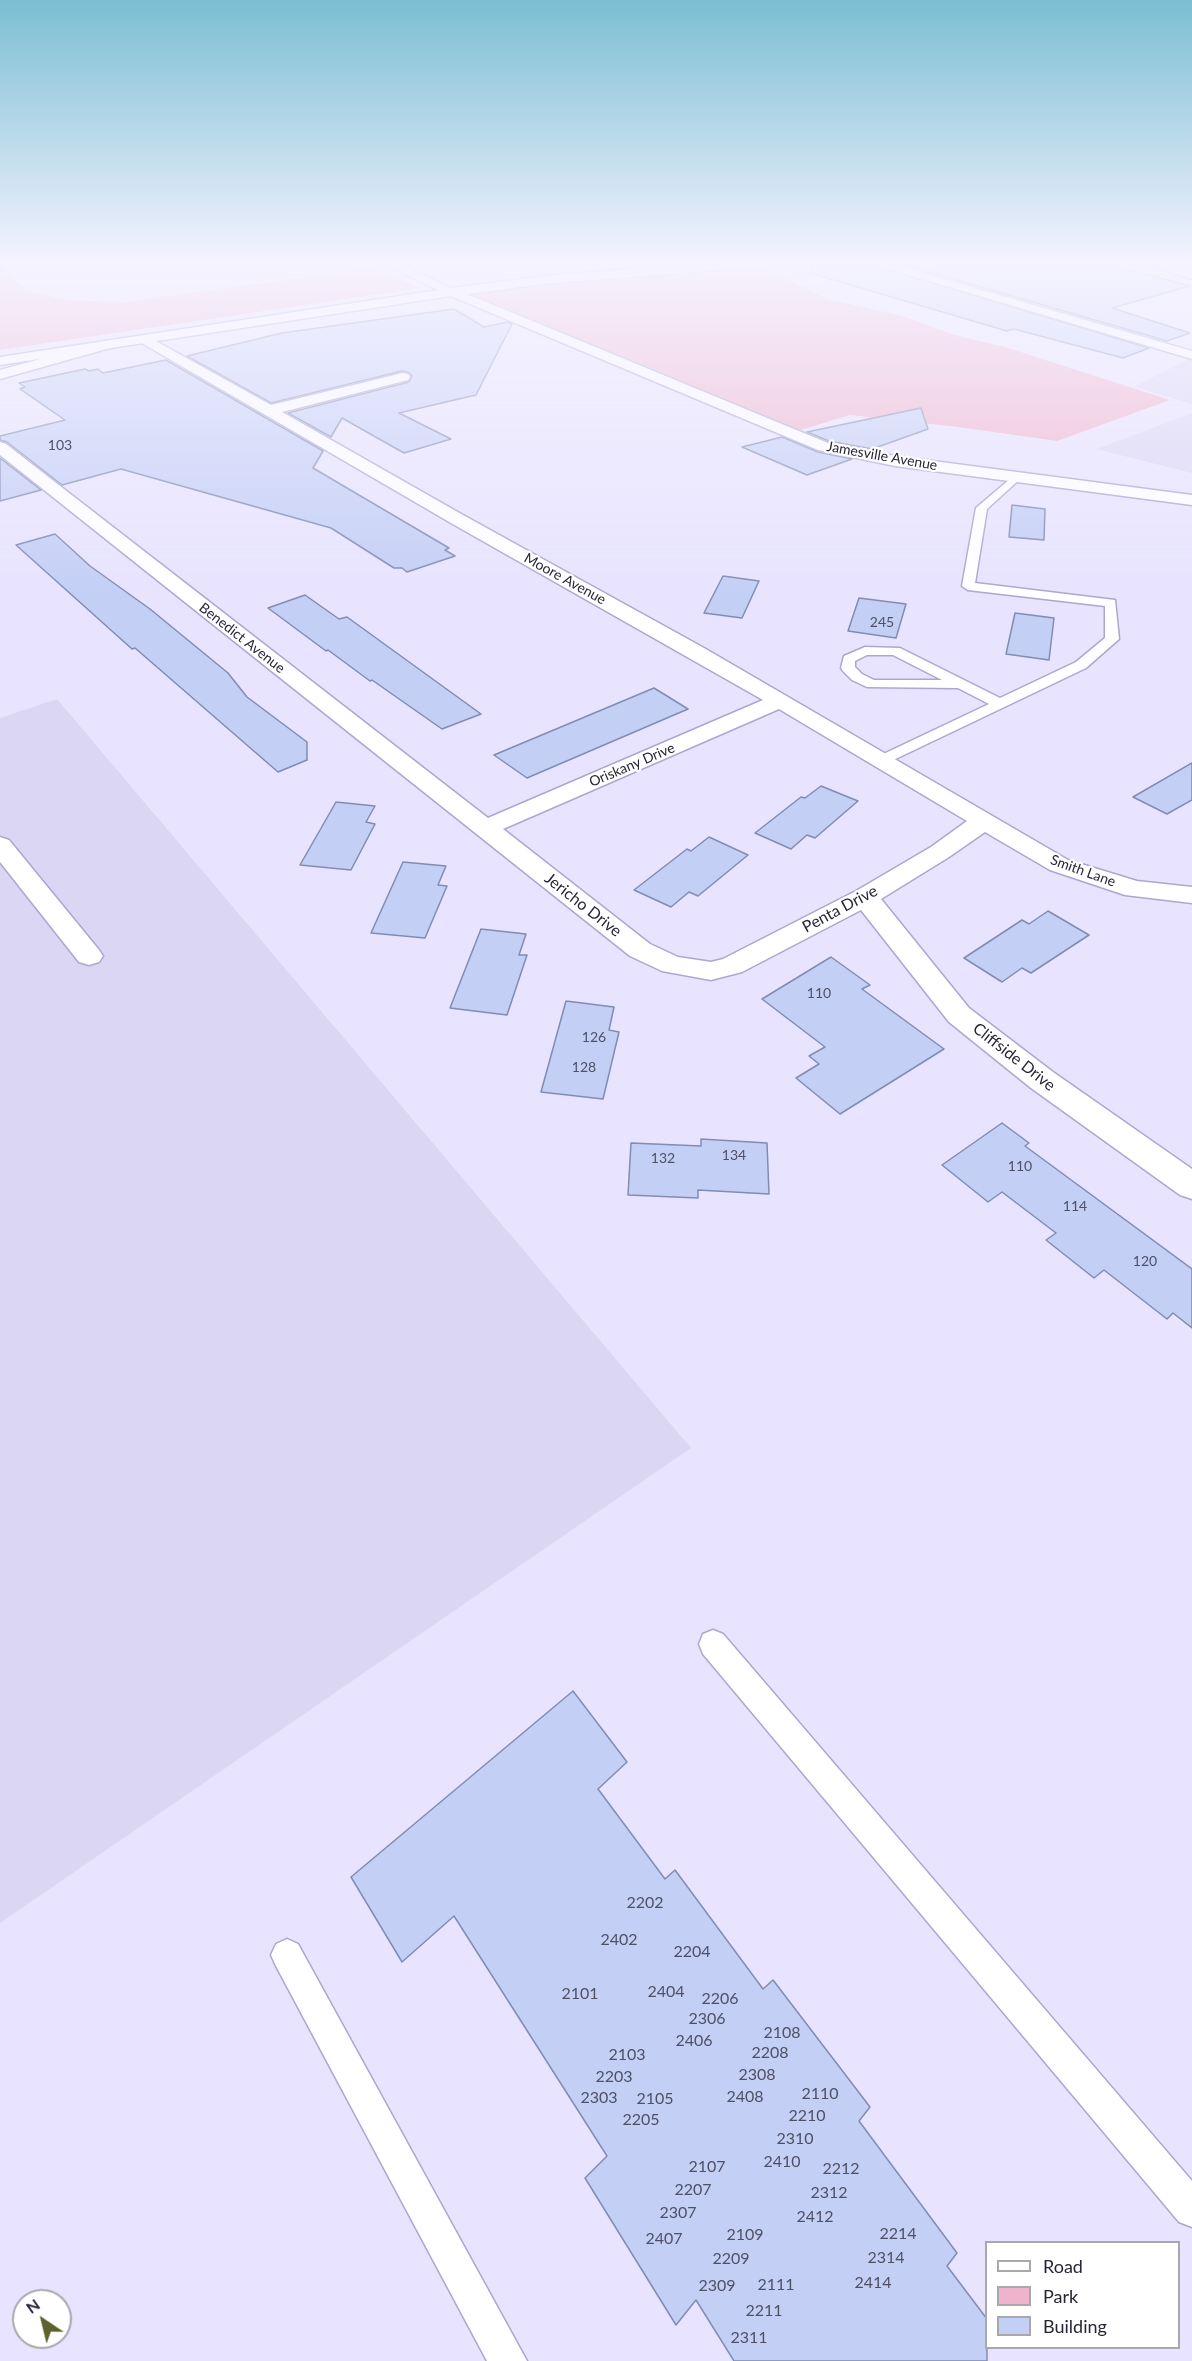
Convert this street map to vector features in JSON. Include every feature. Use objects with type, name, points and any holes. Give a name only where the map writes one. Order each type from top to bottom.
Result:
[{"type":"street","name":"Moore Avenue","points":[[207,374],[778,701],[983,822]]},
{"type":"street","name":"Jamesville Avenue","points":[[649,374],[824,447],[895,461],[1192,500]]},
{"type":"street","points":[[270,410],[403,378]]},
{"type":"street","name":"Benedict Avenue","points":[[0,447],[485,828]]},
{"type":"street","name":"Oriskany Drive","points":[[485,828],[778,701]]},
{"type":"street","name":"Smith Lane","points":[[983,822],[1059,865],[1083,874],[1134,889],[1192,895]]},
{"type":"street","name":"Penta Drive","points":[[688,969],[711,971],[732,966],[865,897],[940,852],[983,822]]},
{"type":"street","name":"Jericho Drive","points":[[485,828],[640,950],[672,965],[688,969]]},
{"type":"street","points":[[0,845],[89,956]]},
{"type":"street","name":"Cliffside Drive","points":[[865,897],[959,1015],[1042,1080],[1192,1186]]},
{"type":"lane","points":[[880,761],[1081,665],[1112,639],[1110,603],[968,586],[982,508],[1016,477]]},
{"type":"lane","points":[[962,684],[872,684],[857,677],[848,668],[849,659],[865,651],[895,651],[962,684],[1000,704]]},
{"type":"lane","points":[[713,1644],[1192,2210]]},
{"type":"lane","points":[[287,1955],[508,2361]]},
{"type":"shaded area","points":[[1159,374],[1192,374],[1192,404],[1134,387]]},
{"type":"shaded area","points":[[1192,413],[1192,473],[1096,449]]},
{"type":"shaded area","points":[[57,699],[691,1448],[0,1923],[0,718]]},
{"type":"green space","points":[[665,374],[1090,374],[1170,400],[1057,441],[850,415],[801,430]]},
{"type":"building","points":[[61,374],[190,374],[323,451],[313,468],[449,548],[445,550],[455,556],[407,572],[402,568],[394,568],[331,528],[121,469],[62,485],[7,442],[0,440],[0,436],[65,420],[20,389],[25,387],[19,383]]},
{"type":"building","points":[[219,374],[389,374],[271,403]]},
{"type":"building","points":[[410,374],[487,374],[476,395],[399,413],[451,439],[404,453],[342,418],[331,437],[288,413],[409,382],[412,376]]},
{"type":"building","points":[[921,408],[928,429],[872,449],[829,441],[807,432]]},
{"type":"building","points":[[782,437],[818,452],[852,459],[807,475],[742,447]]},
{"type":"building","points":[[0,458],[41,490],[0,501]]},
{"type":"building","points":[[1012,505],[1045,509],[1044,540],[1009,537]]},
{"type":"building","points":[[55,534],[90,566],[150,609],[228,673],[247,697],[307,742],[307,760],[278,772],[135,648],[132,649],[16,545]]},
{"type":"building","points":[[723,576],[759,581],[742,618],[704,613]]},
{"type":"building","points":[[305,595],[339,619],[347,617],[481,714],[442,729],[328,650],[326,651],[268,608]]},
{"type":"building","points":[[859,598],[906,604],[896,638],[848,631]]},
{"type":"building","points":[[1015,613],[1054,618],[1049,660],[1006,654]]},
{"type":"building","points":[[654,688],[688,709],[527,778],[494,755]]},
{"type":"building","points":[[1192,763],[1192,800],[1167,814],[1133,797]]},
{"type":"building","points":[[821,786],[858,801],[815,838],[807,835],[791,849],[755,833],[801,797],[805,798]]},
{"type":"building","points":[[336,802],[375,806],[366,822],[375,824],[351,870],[300,865]]},
{"type":"building","points":[[709,837],[748,855],[698,896],[689,892],[671,907],[634,890],[687,849],[691,851]]},
{"type":"building","points":[[403,862],[446,866],[438,885],[447,886],[425,938],[371,933]]},
{"type":"building","points":[[1048,911],[1089,935],[1031,973],[1022,968],[1002,982],[964,958],[1022,920],[1029,924]]},
{"type":"building","points":[[481,929],[526,934],[519,955],[527,955],[507,1015],[450,1008]]},
{"type":"building","points":[[831,957],[870,985],[862,989],[944,1049],[840,1114],[796,1078],[819,1064],[809,1056],[825,1047],[762,999]]},
{"type":"building","points":[[566,1001],[614,1007],[609,1030],[619,1032],[603,1099],[541,1092]]},
{"type":"building","points":[[1002,1123],[1029,1143],[1025,1146],[1192,1269],[1192,1328],[1173,1313],[1167,1319],[1104,1270],[1094,1278],[1046,1240],[1056,1233],[1002,1192],[988,1202],[942,1165]]},
{"type":"building","points":[[701,1139],[767,1143],[769,1194],[698,1190],[698,1198],[628,1195],[631,1143],[701,1146]]},
{"type":"building","points":[[573,1691],[627,1762],[598,1789],[665,1879],[675,1870],[763,1989],[773,1980],[870,2107],[859,2121],[957,2253],[947,2266],[985,2316],[987,2361],[734,2361],[696,2300],[676,2325],[585,2178],[607,2156],[454,1916],[402,1962],[351,1877]]}]
